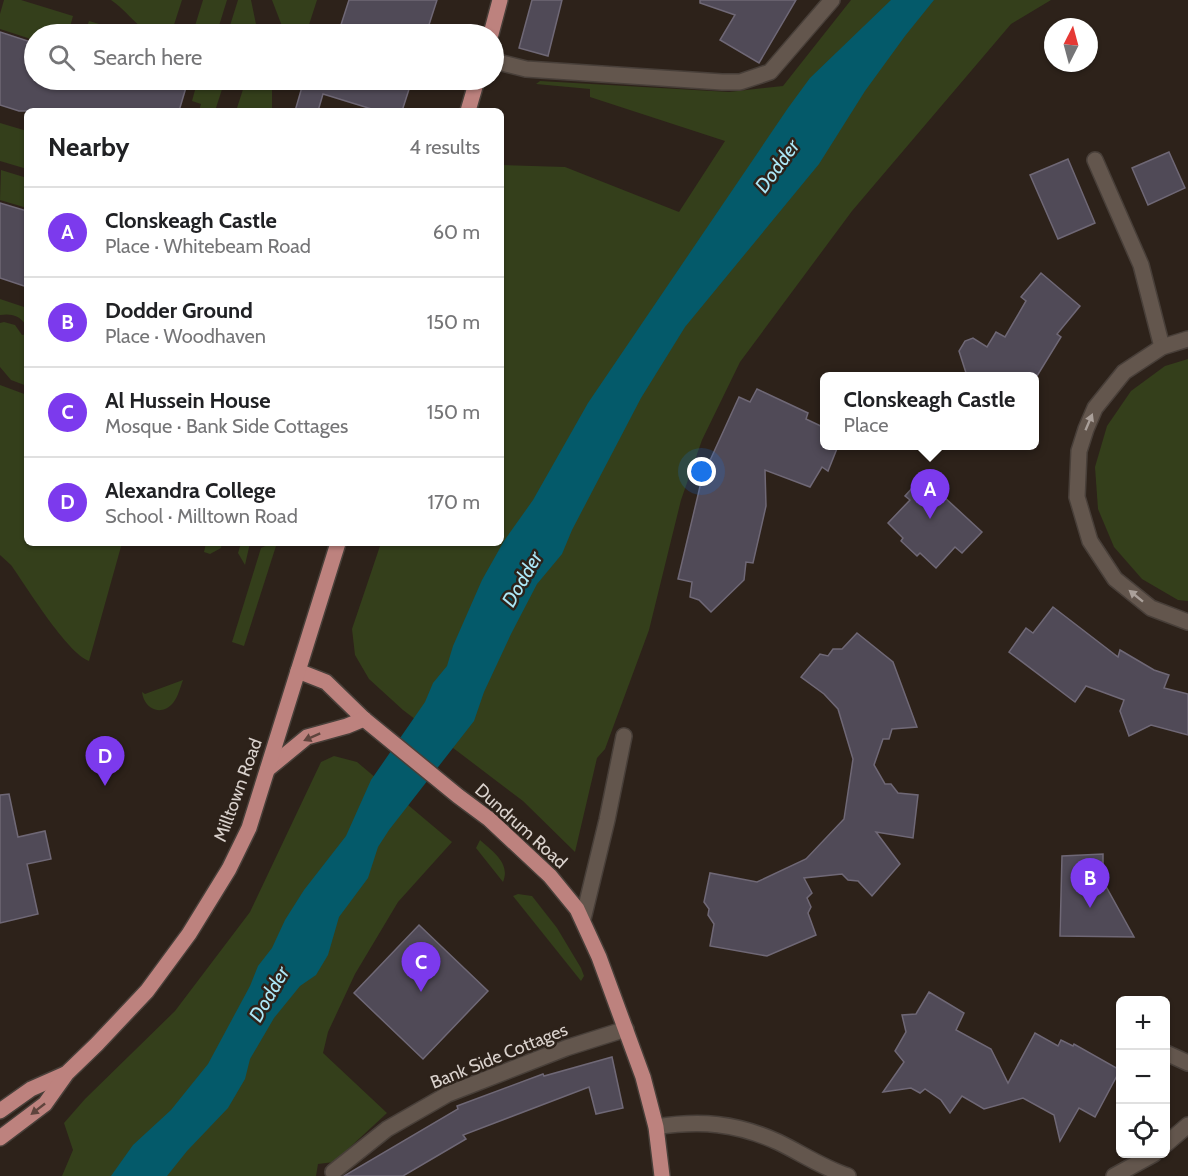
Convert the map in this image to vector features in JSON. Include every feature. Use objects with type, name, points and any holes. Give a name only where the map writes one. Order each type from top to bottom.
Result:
[{"type":"main road","points":[[494,24],[500,0]]},
{"type":"main road","points":[[469,108],[474,90]]},
{"type":"main road","name":"Milltown Road","points":[[0,1138],[45,1104],[67,1073],[98,1044],[147,991],[189,934],[229,869],[249,828],[337,546]]},
{"type":"main road","name":"Dundrum Road","points":[[298,671],[326,682],[364,719],[489,819],[539,865],[569,898],[583,919],[627,1029],[646,1085],[656,1127],[662,1176]]},
{"type":"main road","points":[[268,769],[308,737],[364,719]]},
{"type":"main road","name":"Milltown Road","points":[[0,1111],[31,1089],[67,1073]]},
{"type":"street","points":[[504,64],[526,69],[740,82],[771,72],[832,0]]},
{"type":"street","points":[[1095,160],[1141,265],[1162,347]]},
{"type":"street","points":[[1188,339],[1162,347],[1124,372],[1095,408],[1079,451],[1077,497],[1089,541],[1115,579],[1151,608],[1188,622]]},
{"type":"street","points":[[583,919],[624,736]]},
{"type":"street","name":"Bank Side Cottages","points":[[333,1172],[387,1129],[448,1094],[486,1077],[627,1029]]},
{"type":"street","points":[[1170,1055],[1188,1063]]},
{"type":"street","points":[[656,1127],[691,1122],[749,1131],[848,1176]]},
{"type":"street","points":[[1170,1141],[1188,1125]]},
{"type":"street","points":[[1114,1176],[1147,1158]]},
{"type":"green space","points":[[4,0],[21,0],[73,16],[71,24],[24,24],[24,37],[0,29],[0,14]]},
{"type":"green space","points":[[111,0],[182,0],[174,24],[138,24]]},
{"type":"green space","points":[[203,0],[227,0],[220,24],[196,24]]},
{"type":"green space","points":[[238,0],[251,0],[256,24],[230,24]]},
{"type":"green space","points":[[272,0],[317,0],[309,24],[281,24]]},
{"type":"green space","points":[[851,0],[1051,0],[1011,24],[852,211],[740,362],[702,440],[681,500],[649,630],[605,749],[597,758],[575,852],[523,801],[403,710],[369,679],[355,655],[352,629],[380,546],[504,546],[504,165],[565,167],[679,212],[725,141],[590,97],[590,89],[536,84],[540,81],[729,92],[783,86]]},
{"type":"green space","points":[[195,90],[222,90],[216,108],[200,108],[201,104],[192,101]]},
{"type":"green space","points":[[243,90],[272,90],[272,108],[237,108]]},
{"type":"green space","points":[[0,123],[24,130],[24,168],[0,161]]},
{"type":"green space","points":[[1,170],[24,177],[24,207],[0,200]]},
{"type":"green space","points":[[0,299],[24,307],[24,324],[16,316],[0,315]]},
{"type":"green space","points":[[0,323],[15,325],[24,335],[24,385],[11,380],[0,367]]},
{"type":"green space","points":[[1188,359],[1188,601],[1178,600],[1142,579],[1114,547],[1098,509],[1095,467],[1107,426],[1131,391],[1165,366]]},
{"type":"green space","points":[[0,385],[24,394],[24,546],[121,546],[89,661],[70,646],[59,633],[11,565],[0,555]]},
{"type":"green space","points":[[205,546],[221,546],[210,554],[204,552]]},
{"type":"green space","points":[[240,546],[249,546],[245,565],[238,553]]},
{"type":"green space","points":[[276,546],[244,646],[232,642],[261,548]]},
{"type":"green space","points":[[183,680],[173,703],[163,710],[150,707],[143,698],[142,692],[145,694]]},
{"type":"green space","points":[[334,756],[357,762],[452,842],[398,902],[355,974],[328,1032],[323,1053],[387,1113],[334,1162],[318,1164],[316,1176],[62,1176],[73,1150],[64,1123],[85,1099],[175,1011],[250,912],[321,762]]},
{"type":"green space","points":[[480,840],[495,853],[502,863],[505,875],[503,882],[476,848]]},
{"type":"green space","points":[[518,894],[532,896],[557,928],[581,968],[584,976],[581,981],[513,896]]},
{"type":"water","name":"Dodder","points":[[891,0],[934,0],[865,91],[819,164],[685,327],[641,398],[572,530],[562,554],[537,584],[484,692],[474,721],[378,847],[368,878],[339,917],[328,955],[316,975],[300,986],[274,1018],[250,1059],[245,1079],[228,1108],[187,1151],[167,1176],[111,1176],[133,1145],[171,1110],[208,1064],[250,986],[258,966],[272,948],[285,920],[304,890],[346,836],[371,780],[425,702],[433,683],[447,666],[453,646],[482,580],[501,546],[504,546],[504,541],[533,500],[588,403],[810,78]]},
{"type":"building","points":[[349,0],[437,0],[429,24],[341,24]]},
{"type":"building","points":[[532,0],[562,0],[548,56],[519,48]]},
{"type":"building","points":[[700,0],[796,0],[759,63],[720,40],[735,15],[700,3]]},
{"type":"building","points":[[0,32],[24,40],[24,90],[185,90],[180,108],[24,108],[24,111],[19,111],[0,105]]},
{"type":"building","points":[[301,90],[409,90],[403,108],[368,108],[323,94],[319,108],[296,108]]},
{"type":"building","points":[[1169,152],[1185,188],[1148,205],[1132,168]]},
{"type":"building","points":[[1068,159],[1095,223],[1058,239],[1030,175]]},
{"type":"building","points":[[0,203],[24,210],[24,286],[0,278]]},
{"type":"building","points":[[1041,273],[1080,306],[1057,334],[1061,337],[1039,373],[966,372],[959,351],[965,341],[973,338],[987,347],[996,332],[1005,337],[1026,301],[1021,297]]},
{"type":"building","points":[[757,389],[808,413],[806,419],[820,426],[820,450],[836,450],[828,471],[822,467],[810,487],[765,470],[766,506],[753,563],[746,562],[744,580],[711,612],[699,600],[690,597],[692,582],[678,579],[702,478],[739,397],[750,402]]},
{"type":"building","points":[[924,475],[982,532],[962,553],[955,547],[936,568],[920,553],[917,556],[901,541],[903,538],[888,523],[910,500],[905,496]]},
{"type":"building","points":[[1053,607],[1118,657],[1120,650],[1154,670],[1169,675],[1164,688],[1188,694],[1188,735],[1151,725],[1129,736],[1120,711],[1124,700],[1086,686],[1075,702],[1009,652],[1026,628],[1033,633]]},
{"type":"building","points":[[857,633],[893,662],[917,727],[892,729],[889,739],[883,739],[874,765],[885,784],[891,784],[898,793],[918,795],[913,838],[876,832],[900,864],[872,896],[858,881],[848,880],[842,874],[804,878],[812,893],[807,898],[811,907],[808,913],[816,935],[767,956],[710,946],[714,924],[704,902],[710,873],[757,882],[806,859],[844,819],[853,759],[838,709],[824,694],[801,677],[820,654],[828,656],[833,649],[842,649]]},
{"type":"building","points":[[9,794],[18,837],[45,831],[51,859],[27,864],[38,914],[0,923],[0,795]]},
{"type":"building","points":[[1103,854],[1103,881],[1134,937],[1060,936],[1062,856]]},
{"type":"building","points":[[419,925],[488,991],[423,1059],[354,993]]},
{"type":"building","points":[[929,992],[964,1013],[956,1030],[991,1049],[1008,1083],[1035,1033],[1058,1046],[1061,1040],[1073,1046],[1074,1044],[1116,1068],[1116,1078],[1095,1117],[1079,1108],[1060,1141],[1054,1115],[1023,1098],[984,1109],[962,1096],[950,1113],[941,1100],[925,1089],[920,1093],[911,1088],[883,1092],[904,1062],[895,1051],[906,1032],[902,1015],[916,1014]]},
{"type":"building","points":[[612,1057],[623,1108],[596,1114],[589,1087],[463,1135],[466,1139],[403,1176],[344,1176],[458,1109],[457,1106],[543,1074],[544,1076]]},
{"type":"place","name":"Clonskeagh Castle","points":[[930,519]]},
{"type":"place","name":"Alexandra College","points":[[105,786]]},
{"type":"place","name":"Dodder Ground","points":[[1090,908]]},
{"type":"place","name":"Al Hussein House","points":[[421,992]]}]
